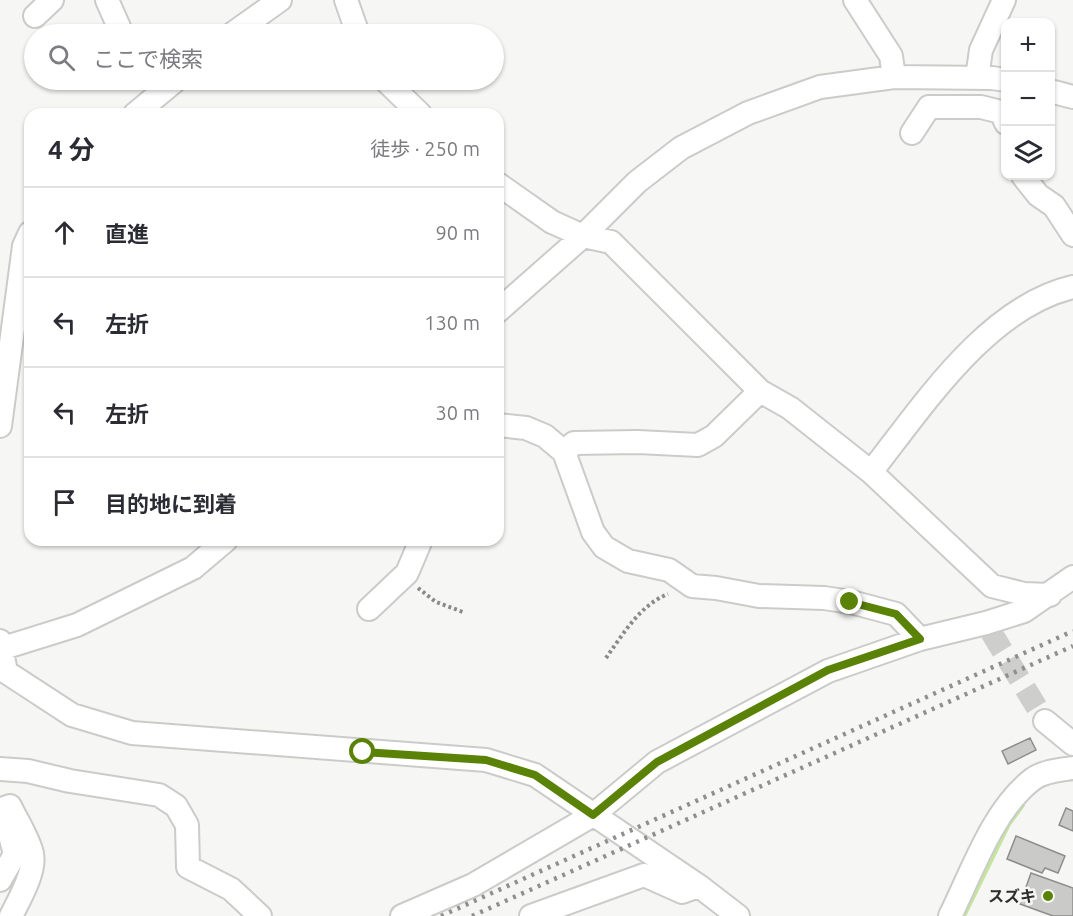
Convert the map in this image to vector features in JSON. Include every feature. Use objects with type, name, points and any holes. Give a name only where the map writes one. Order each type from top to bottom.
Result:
[{"type":"street","points":[[35,16],[52,0]]},
{"type":"street","points":[[107,0],[118,24]]},
{"type":"street","points":[[246,24],[280,0]]},
{"type":"street","points":[[346,0],[354,24]]},
{"type":"street","points":[[855,0],[891,56],[894,76]]},
{"type":"street","points":[[977,78],[981,50],[1004,0]]},
{"type":"street","points":[[504,306],[583,236],[637,182],[681,148],[748,113],[820,87],[894,76],[1001,80]]},
{"type":"street","points":[[142,108],[164,90]]},
{"type":"street","points":[[395,90],[414,108]]},
{"type":"street","points":[[1055,92],[1073,97]]},
{"type":"street","points":[[912,133],[929,108],[981,107],[1001,111]]},
{"type":"street","points":[[1026,180],[1038,195],[1054,206],[1073,235]]},
{"type":"street","points":[[504,188],[552,222],[583,236],[611,242],[760,392],[790,408],[872,472],[992,586],[1024,594],[1050,595]]},
{"type":"street","points":[[0,426],[24,246]]},
{"type":"street","points":[[872,472],[950,372],[984,337],[1010,316],[1033,302],[1073,287]]},
{"type":"street","points":[[564,452],[574,443],[638,442],[698,445],[714,435],[760,392]]},
{"type":"street","points":[[504,426],[526,428],[545,436],[564,452],[593,532],[604,547],[628,561],[669,570],[692,586],[759,596],[824,598],[896,614],[920,639]]},
{"type":"street","points":[[219,546],[193,568],[77,625],[0,646],[3,679],[72,715],[132,733],[486,760],[535,775],[699,886],[738,916]]},
{"type":"street","points":[[369,609],[407,573],[419,546]]},
{"type":"street","points":[[402,916],[473,885],[593,815],[657,762],[828,670],[920,639],[988,627],[1024,611],[1073,577]]},
{"type":"street","points":[[1045,721],[1073,744]]},
{"type":"street","points":[[950,916],[978,854],[1015,798],[1034,778],[1052,771],[1073,768]]},
{"type":"street","points":[[0,769],[28,771],[70,781],[159,795],[176,806],[187,825],[188,867],[231,889],[260,916]]},
{"type":"street","points":[[0,880],[15,854],[2,812],[10,806],[33,854],[32,866],[25,886],[11,916]]},
{"type":"street","points":[[531,916],[644,875],[682,892],[699,886]]},
{"type":"path","points":[[407,573],[419,590],[436,602],[463,612]]},
{"type":"path","points":[[606,658],[630,624],[645,609],[665,595],[692,586]]},
{"type":"building","points":[[1030,738],[1036,750],[1008,764],[1002,751]]},
{"type":"building","points":[[1066,808],[1073,811],[1073,831],[1059,825]]},
{"type":"building","points":[[1016,836],[1065,856],[1058,873],[1045,868],[1042,873],[1007,859]]},
{"type":"building","name":"スズキ","points":[[1031,873],[1073,888],[1073,916],[1053,916],[1020,904]]},
{"type":"waterway","points":[[963,916],[1008,824],[1022,805]]},
{"type":"tunnel","points":[[991,632],[1045,721]]},
{"type":"railway","points":[[441,916],[1073,631]]},
{"type":"railway","points":[[472,916],[1073,646]]},
{"type":"place","name":"スズキ","points":[[1048,896]]},
{"type":"route","points":[[363,752],[486,760],[535,775],[593,815],[657,762],[828,670],[920,639],[896,614],[850,602]]}]
